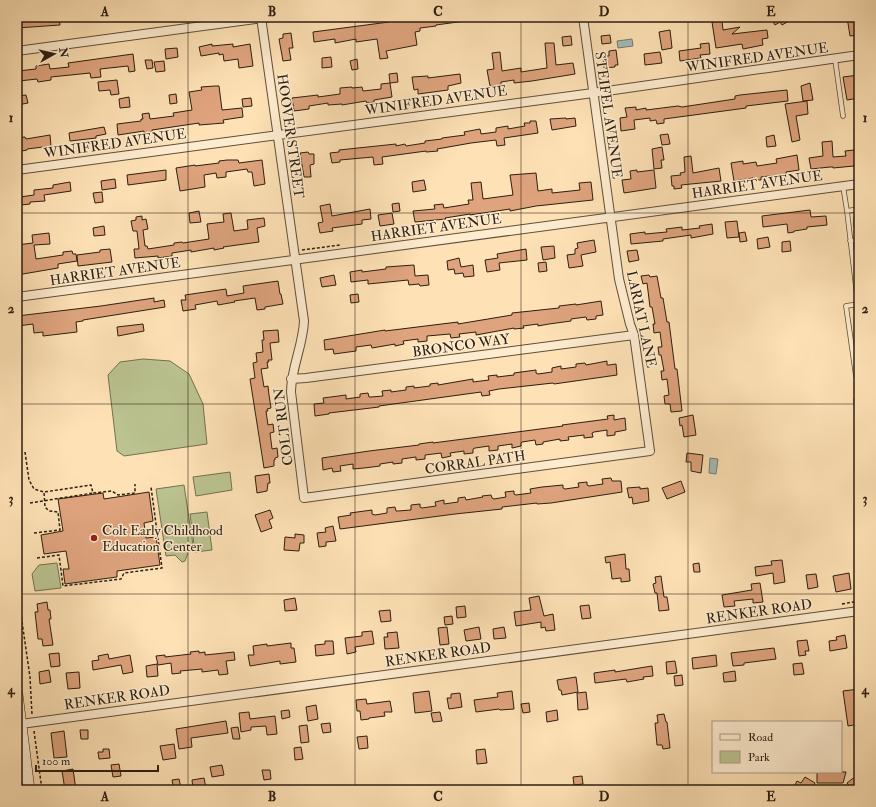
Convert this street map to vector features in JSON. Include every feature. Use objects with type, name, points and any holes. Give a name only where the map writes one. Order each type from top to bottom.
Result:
[{"type":"street","points":[[17,51],[270,17]]},
{"type":"street","name":"STEIFEL AVENUE","points":[[583,17],[610,217]]},
{"type":"street","name":"HOOVER STREET","points":[[261,18],[295,260]]},
{"type":"street","name":"WINIFRED AVENUE","points":[[17,170],[859,56]]},
{"type":"street","name":"HARRIET AVENUE","points":[[17,297],[859,184]]},
{"type":"street","name":"LARIAT LANE","points":[[610,217],[619,279],[634,335],[650,451]]},
{"type":"street","name":"COLT RUN","points":[[295,260],[304,321],[303,335],[291,379],[291,392],[304,498]]},
{"type":"street","name":"BRONCO WAY","points":[[291,379],[634,335]]},
{"type":"street","name":"CORRAL PATH","points":[[304,498],[650,451]]},
{"type":"street","name":"RENKER ROAD","points":[[20,724],[859,611]]},
{"type":"street","points":[[17,694],[20,724],[22,778],[29,790]]},
{"type":"lane","points":[[835,59],[843,116]]},
{"type":"lane","points":[[843,186],[859,304],[846,306],[856,376],[859,375]]},
{"type":"lane","points":[[846,211],[858,209],[855,223],[859,231]]},
{"type":"lane","points":[[850,241],[859,240]]},
{"type":"lane","points":[[852,258],[859,257]]},
{"type":"lane","points":[[859,396],[856,400],[859,422]]},
{"type":"path","points":[[302,250],[340,244]]},
{"type":"path","points":[[25,452],[29,480],[34,489],[44,492],[92,486],[93,493]]},
{"type":"path","points":[[30,503],[112,491],[118,495],[135,492],[135,484]]},
{"type":"path","points":[[37,558],[59,555],[63,586],[121,579],[124,573],[162,568],[151,488]]},
{"type":"path","points":[[34,533],[60,530],[58,512],[49,511],[45,507],[44,492]]},
{"type":"path","points":[[17,587],[30,677],[33,722],[42,790]]},
{"type":"path","points":[[842,604],[859,601]]},
{"type":"green space","points":[[143,359],[170,361],[189,374],[203,404],[207,444],[124,456],[117,451],[108,375],[120,362]]},
{"type":"green space","points":[[230,472],[232,490],[196,496],[193,477]]},
{"type":"green space","points":[[184,485],[193,545],[182,547],[189,550],[185,561],[182,562],[175,555],[166,556],[156,489]]},
{"type":"green space","points":[[207,512],[212,550],[195,552],[190,514]]},
{"type":"green space","points":[[57,563],[61,588],[35,591],[32,574],[39,565]]},
{"type":"water","points":[[632,39],[633,46],[618,48],[617,41]]},
{"type":"water","points":[[710,458],[718,459],[716,474],[709,473]]},
{"type":"building","points":[[17,17],[59,17],[60,25],[17,28]]},
{"type":"building","points":[[412,17],[465,17],[465,21],[420,28],[420,31],[415,32],[417,45],[386,51],[388,58],[380,59],[377,39],[356,42],[356,39],[335,43],[335,39],[314,42],[313,32],[389,22],[389,19]]},
{"type":"building","points":[[770,17],[796,17],[782,25],[780,22],[775,25]]},
{"type":"building","points":[[847,17],[859,17],[859,35],[850,36]]},
{"type":"building","points":[[722,21],[723,30],[740,27],[732,34],[767,30],[768,38],[762,39],[763,45],[743,49],[742,44],[716,48],[712,22]]},
{"type":"building","points":[[670,30],[672,48],[662,50],[659,32]]},
{"type":"building","points":[[291,33],[293,48],[289,48],[291,60],[283,61],[279,39],[283,38],[283,34]]},
{"type":"building","points":[[610,35],[611,43],[602,44],[601,36]]},
{"type":"building","points":[[571,36],[572,45],[563,46],[562,37]]},
{"type":"building","points":[[545,43],[554,43],[556,65],[573,63],[575,74],[514,83],[514,80],[501,82],[501,85],[490,86],[487,70],[494,69],[492,53],[500,52],[502,71],[521,68],[521,72],[547,68]]},
{"type":"building","points":[[709,43],[710,54],[700,55],[701,58],[680,61],[679,51],[701,48],[700,44]]},
{"type":"building","points":[[212,44],[212,46],[233,44],[233,47],[250,44],[253,66],[239,68],[238,59],[224,61],[223,54],[219,55],[219,53],[201,56],[199,47]]},
{"type":"building","points":[[177,48],[178,57],[166,59],[165,49]]},
{"type":"building","points":[[616,50],[618,65],[615,65],[615,67],[604,68],[603,56],[609,56],[609,51]]},
{"type":"building","points":[[660,52],[662,63],[645,65],[644,54]]},
{"type":"building","points":[[133,54],[135,71],[129,72],[128,66],[100,69],[101,77],[91,78],[90,73],[51,77],[51,80],[38,82],[37,79],[19,81],[18,71],[36,69],[36,66],[49,64],[50,69],[69,67],[68,63]]},
{"type":"building","points":[[331,57],[332,67],[322,68],[322,58]]},
{"type":"building","points":[[357,59],[358,69],[352,70],[350,61]]},
{"type":"building","points":[[145,60],[152,60],[153,68],[147,69]]},
{"type":"building","points":[[164,61],[165,71],[156,72],[154,62]]},
{"type":"building","points":[[397,73],[398,82],[390,83],[389,74]]},
{"type":"building","points":[[460,74],[461,83],[448,86],[448,90],[418,94],[418,89],[414,90],[412,77],[428,76],[428,78]]},
{"type":"building","points":[[859,75],[859,98],[847,100],[843,77]]},
{"type":"building","points":[[117,80],[119,94],[111,95],[110,90],[99,91],[98,82]]},
{"type":"building","points":[[390,83],[392,97],[374,100],[374,102],[367,103],[366,101],[342,105],[328,105],[328,103],[309,106],[309,109],[294,111],[292,98],[340,94],[340,88],[362,87],[363,91],[381,89],[381,84]]},
{"type":"building","points":[[810,83],[813,100],[803,101],[801,86]]},
{"type":"building","points":[[219,86],[222,110],[242,108],[243,117],[223,120],[224,123],[199,125],[199,123],[152,130],[152,132],[144,133],[144,131],[118,135],[117,124],[141,121],[141,119],[143,119],[142,114],[149,113],[150,119],[174,116],[173,113],[192,110],[189,92],[202,90],[201,87]]},
{"type":"building","points":[[787,90],[788,101],[664,119],[664,123],[657,124],[656,120],[650,121],[650,118],[634,120],[635,129],[621,131],[620,118],[627,117],[625,108],[636,107],[636,110],[646,108],[646,110],[678,106],[682,107],[735,99],[735,96],[740,95]]},
{"type":"building","points":[[176,94],[177,103],[170,104],[169,95]]},
{"type":"building","points":[[26,95],[28,103],[17,105],[17,96]]},
{"type":"building","points":[[129,97],[130,107],[120,108],[119,99]]},
{"type":"building","points":[[251,98],[252,106],[243,107],[242,99]]},
{"type":"building","points":[[807,101],[808,114],[796,116],[800,140],[792,142],[785,104]]},
{"type":"building","points":[[575,118],[576,126],[552,130],[550,119]]},
{"type":"building","points":[[530,121],[536,121],[538,133],[504,138],[505,145],[497,146],[496,140],[471,143],[437,149],[438,151],[426,151],[382,157],[383,164],[374,165],[373,157],[340,160],[340,162],[332,163],[330,153],[339,152],[339,150],[396,144],[396,146],[405,144],[406,146],[425,143],[425,141],[465,135],[464,132],[480,129],[481,134],[496,132],[496,128],[508,126],[508,129],[525,126],[524,123],[530,123]]},
{"type":"building","points":[[104,127],[106,134],[96,136],[96,138],[70,141],[69,133]]},
{"type":"building","points":[[668,134],[670,144],[662,145],[660,135]]},
{"type":"building","points":[[50,135],[51,146],[27,149],[17,152],[17,138],[25,137],[26,139]]},
{"type":"building","points":[[774,135],[776,146],[767,147],[766,137]]},
{"type":"building","points":[[832,141],[833,157],[846,156],[845,151],[854,150],[856,164],[854,164],[854,166],[811,169],[809,158],[823,156],[822,142]]},
{"type":"building","points":[[662,147],[664,160],[661,160],[662,168],[654,169],[652,149]]},
{"type":"building","points":[[308,152],[309,154],[314,154],[314,164],[310,165],[311,177],[304,177],[300,153]]},
{"type":"building","points":[[797,155],[799,170],[786,172],[786,174],[761,177],[761,180],[753,180],[753,178],[734,181],[731,163],[743,161],[743,164],[756,162],[757,166],[777,163],[776,159]]},
{"type":"building","points":[[691,156],[693,173],[719,168],[721,181],[681,185],[682,188],[674,189],[674,186],[672,186],[671,176],[681,175],[680,173],[685,172],[684,157]]},
{"type":"building","points":[[238,160],[239,163],[262,160],[265,184],[254,186],[252,172],[248,172],[247,169],[226,172],[226,177],[217,178],[216,173],[204,175],[205,187],[180,191],[176,168],[219,163],[219,161]]},
{"type":"building","points":[[166,170],[166,180],[128,185],[127,175]]},
{"type":"building","points":[[637,170],[637,172],[654,170],[656,188],[624,193],[622,180],[631,179],[630,171]]},
{"type":"building","points":[[536,173],[538,191],[552,189],[552,193],[580,190],[579,183],[591,182],[593,200],[536,206],[510,211],[510,209],[445,218],[446,219],[415,222],[413,211],[435,209],[434,205],[443,204],[444,208],[469,204],[468,200],[473,200],[471,183],[481,182],[483,199],[513,195],[510,175]]},
{"type":"building","points":[[115,179],[116,188],[102,190],[101,181]]},
{"type":"building","points":[[424,180],[426,190],[413,192],[412,182]]},
{"type":"building","points":[[70,182],[71,191],[44,195],[45,201],[30,202],[30,204],[21,205],[20,197],[34,195],[34,190],[53,188],[53,185]]},
{"type":"building","points":[[102,192],[103,202],[95,203],[93,193]]},
{"type":"building","points":[[399,203],[400,211],[393,212],[392,204]]},
{"type":"building","points":[[330,204],[332,216],[370,209],[371,219],[362,220],[362,224],[332,228],[333,231],[320,233],[318,223],[323,222],[320,206]]},
{"type":"building","points":[[810,210],[811,217],[826,216],[827,225],[807,227],[807,229],[788,233],[787,224],[763,227],[762,216]]},
{"type":"building","points":[[199,211],[201,222],[190,223],[189,213]]},
{"type":"building","points":[[231,213],[234,231],[248,229],[247,220],[264,218],[265,226],[257,228],[259,242],[223,247],[224,248],[214,250],[214,248],[191,252],[191,250],[172,253],[172,256],[158,258],[158,256],[135,258],[134,249],[139,249],[137,231],[133,231],[131,221],[136,220],[136,217],[142,216],[142,220],[146,219],[148,229],[143,230],[145,246],[147,246],[148,249],[174,245],[174,243],[209,239],[207,224],[224,222],[223,214]]},
{"type":"building","points":[[392,213],[394,224],[380,226],[378,215]]},
{"type":"building","points":[[737,221],[739,237],[727,238],[725,222]]},
{"type":"building","points":[[712,224],[713,234],[691,238],[691,235],[663,239],[663,241],[631,244],[630,234],[667,232],[666,229],[682,227],[682,230],[700,228],[699,226]]},
{"type":"building","points":[[104,226],[105,235],[94,236],[93,228]]},
{"type":"building","points":[[745,232],[747,241],[740,242],[739,233]]},
{"type":"building","points":[[49,233],[50,244],[34,245],[36,259],[63,255],[63,252],[72,251],[73,254],[76,254],[77,261],[58,264],[58,268],[17,275],[17,245],[33,243],[32,235]]},
{"type":"building","points":[[768,237],[770,247],[758,249],[757,239]]},
{"type":"building","points":[[594,240],[596,252],[581,255],[583,266],[569,268],[567,255],[575,254],[575,249],[578,248],[577,243]]},
{"type":"building","points":[[790,241],[791,251],[782,252],[782,242]]},
{"type":"building","points":[[554,246],[555,258],[543,260],[541,247]]},
{"type":"building","points":[[110,249],[112,262],[78,266],[77,255]]},
{"type":"building","points":[[526,249],[527,260],[499,263],[500,270],[487,272],[485,260],[498,258],[497,254]]},
{"type":"building","points":[[637,250],[639,260],[629,262],[627,251]]},
{"type":"building","points":[[459,258],[461,267],[473,265],[474,276],[464,277],[463,273],[455,274],[454,269],[448,270],[447,261]]},
{"type":"building","points":[[546,262],[547,271],[539,272],[538,263]]},
{"type":"building","points":[[414,265],[415,276],[428,275],[429,285],[409,285],[408,280],[368,284],[368,280],[351,282],[350,272],[362,270],[362,272],[386,269],[386,267]]},
{"type":"building","points":[[334,275],[336,285],[322,287],[320,278]]},
{"type":"building","points":[[649,275],[650,277],[657,276],[667,322],[669,322],[682,411],[671,412],[670,404],[665,404],[664,396],[669,395],[667,379],[662,380],[661,371],[664,371],[658,347],[662,347],[660,332],[654,333],[653,324],[655,324],[652,307],[650,307],[647,283],[643,284],[641,276]]},
{"type":"building","points":[[278,281],[283,304],[257,310],[255,298],[218,305],[217,301],[195,305],[196,309],[183,311],[181,300],[186,300],[185,295],[226,289],[227,296],[244,293],[243,286]]},
{"type":"building","points":[[358,294],[359,302],[351,303],[350,295]]},
{"type":"building","points":[[154,298],[154,302],[164,300],[165,307],[83,320],[76,322],[77,332],[43,336],[43,332],[34,333],[33,324],[17,326],[17,316]]},
{"type":"building","points":[[601,301],[603,315],[596,316],[596,319],[587,320],[586,317],[571,319],[571,321],[538,326],[538,324],[523,326],[524,328],[514,328],[476,335],[476,332],[459,334],[460,337],[451,338],[450,334],[427,336],[427,341],[418,342],[418,339],[403,341],[404,344],[395,346],[395,344],[372,348],[371,345],[356,347],[356,351],[334,354],[333,349],[325,350],[324,340],[385,330],[458,322],[458,324],[512,315],[512,313],[559,308],[559,306]]},
{"type":"building","points":[[143,324],[144,331],[118,336],[117,327]]},
{"type":"building","points":[[278,330],[279,342],[270,343],[272,360],[268,360],[269,362],[267,362],[268,368],[261,369],[264,387],[268,386],[271,408],[267,409],[268,411],[266,411],[268,425],[273,424],[274,432],[270,433],[272,449],[277,448],[278,457],[274,460],[274,466],[264,468],[250,379],[255,378],[253,363],[257,362],[256,353],[263,352],[263,331]]},
{"type":"building","points":[[607,361],[607,365],[616,364],[617,375],[554,384],[499,389],[489,391],[490,395],[482,396],[481,392],[315,416],[314,404],[324,403],[323,398],[346,395],[346,399],[360,397],[360,394],[368,393],[369,397],[383,396],[382,391],[391,390],[391,392],[406,390],[406,387],[414,386],[414,388],[430,386],[430,384],[438,383],[438,385],[473,379],[473,382],[489,380],[488,376],[497,375],[497,377],[514,375],[514,373],[536,370],[536,373],[538,374],[552,372],[552,368],[561,366],[561,369],[576,367],[576,364],[585,363],[586,365]]},
{"type":"building","points":[[614,415],[614,420],[625,418],[626,430],[615,432],[615,435],[607,436],[607,430],[592,433],[593,437],[584,438],[584,435],[568,437],[569,440],[560,441],[560,439],[543,442],[543,444],[536,445],[535,440],[522,442],[521,446],[512,448],[512,444],[498,446],[498,450],[489,451],[489,446],[475,448],[473,449],[473,453],[464,454],[464,451],[450,453],[451,456],[442,458],[441,453],[425,455],[425,459],[416,460],[416,457],[402,459],[402,463],[393,464],[393,462],[380,464],[380,466],[353,469],[353,464],[340,466],[341,471],[333,472],[332,468],[323,470],[322,458],[433,442],[563,426],[562,425],[608,419],[607,416]]},
{"type":"building","points":[[693,415],[696,435],[684,437],[679,418]]},
{"type":"building","points":[[687,453],[703,455],[701,473],[691,471],[691,462],[686,462]]},
{"type":"building","points":[[269,474],[270,483],[268,483],[267,491],[257,493],[255,476]]},
{"type":"building","points":[[611,478],[612,481],[621,481],[622,492],[551,503],[502,507],[502,509],[340,529],[338,517],[351,515],[350,513],[372,510],[372,514],[375,515],[387,513],[387,508],[395,507],[396,511],[411,510],[411,505],[420,504],[420,507],[422,508],[436,506],[435,502],[444,500],[444,504],[458,502],[458,498],[465,497],[466,500],[491,495],[494,499],[506,497],[505,492],[514,491],[514,494],[516,495],[531,493],[530,489],[542,487],[563,485],[563,488],[565,489],[579,487],[578,483],[587,482],[587,485],[589,486],[603,484],[602,479]]},
{"type":"building","points":[[681,481],[685,492],[667,499],[662,488]]},
{"type":"building","points":[[640,487],[640,489],[648,488],[649,501],[633,504],[632,497],[629,498],[627,488]]},
{"type":"building","name":"Colt Early Childhood Education Center","points":[[149,492],[153,521],[144,523],[146,538],[156,537],[160,565],[117,571],[117,577],[65,584],[63,569],[69,569],[66,551],[44,554],[41,535],[63,531],[58,499],[103,493],[104,499]]},
{"type":"building","points":[[270,510],[273,518],[269,520],[272,528],[261,532],[255,515]]},
{"type":"building","points":[[333,526],[336,541],[326,542],[326,546],[319,547],[317,533],[326,532],[325,528]]},
{"type":"building","points":[[295,534],[304,535],[304,543],[300,543],[299,551],[284,550],[285,537],[295,538]]},
{"type":"building","points":[[625,554],[626,569],[629,569],[630,581],[621,582],[621,578],[612,579],[610,562],[606,563],[605,557]]},
{"type":"building","points":[[782,560],[785,582],[774,584],[773,573],[756,576],[755,567],[772,565],[771,561]]},
{"type":"building","points":[[699,563],[700,572],[694,572],[693,564]]},
{"type":"building","points":[[849,573],[851,589],[836,592],[833,576]]},
{"type":"building","points":[[816,574],[818,587],[808,589],[806,575]]},
{"type":"building","points":[[661,576],[664,597],[667,597],[669,610],[659,611],[657,593],[655,593],[653,584],[656,583],[655,577]]},
{"type":"building","points":[[760,583],[763,602],[753,603],[753,599],[734,601],[735,606],[724,607],[722,595],[752,590],[751,584]]},
{"type":"building","points":[[539,596],[544,616],[553,614],[555,630],[546,631],[545,627],[541,628],[541,622],[516,626],[514,612],[531,610],[529,598]]},
{"type":"building","points":[[295,598],[297,610],[285,611],[284,600]]},
{"type":"building","points":[[47,602],[48,610],[50,610],[51,619],[49,619],[53,645],[43,646],[42,639],[38,639],[35,612],[38,612],[37,604]]},
{"type":"building","points":[[589,605],[591,618],[582,619],[580,606]]},
{"type":"building","points":[[465,606],[466,617],[457,618],[456,607]]},
{"type":"building","points":[[390,610],[391,621],[381,622],[379,611]]},
{"type":"building","points":[[452,616],[453,624],[445,625],[444,617]]},
{"type":"building","points":[[447,627],[449,644],[440,645],[438,628]]},
{"type":"building","points":[[479,627],[481,639],[466,641],[464,630]]},
{"type":"building","points":[[504,627],[506,638],[494,639],[493,629]]},
{"type":"building","points":[[372,631],[374,644],[355,647],[356,652],[347,654],[345,638],[362,636],[362,632]]},
{"type":"building","points":[[397,632],[399,648],[385,649],[384,637],[388,637],[387,633]]},
{"type":"building","points":[[845,635],[847,648],[830,651],[829,641],[837,640],[836,637]]},
{"type":"building","points":[[807,640],[809,651],[805,651],[806,655],[799,656],[797,641]]},
{"type":"building","points":[[325,641],[333,641],[334,654],[316,656],[315,645],[325,644]]},
{"type":"building","points":[[291,643],[291,648],[294,648],[296,662],[280,664],[280,661],[250,666],[248,655],[254,655],[253,646]]},
{"type":"building","points":[[774,648],[776,659],[733,666],[731,653]]},
{"type":"building","points":[[199,651],[199,653],[205,652],[205,655],[234,652],[235,660],[226,661],[228,674],[219,675],[218,670],[202,672],[202,669],[180,671],[181,673],[172,674],[171,663],[158,665],[156,656],[165,655],[165,657],[191,654],[190,652]]},
{"type":"building","points":[[59,653],[60,666],[51,667],[49,654]]},
{"type":"building","points":[[108,654],[109,659],[130,655],[133,672],[123,674],[121,665],[93,670],[92,661],[99,660],[98,656]]},
{"type":"building","points":[[716,655],[717,666],[693,669],[692,658]]},
{"type":"building","points":[[675,661],[677,673],[667,674],[666,662]]},
{"type":"building","points":[[802,663],[804,674],[794,675],[793,664]]},
{"type":"building","points":[[157,664],[158,676],[147,677],[146,666]]},
{"type":"building","points":[[652,666],[653,676],[643,677],[644,679],[627,682],[626,679],[595,683],[594,673],[615,670],[615,672]]},
{"type":"building","points":[[49,670],[51,682],[40,684],[39,672]]},
{"type":"building","points":[[735,671],[736,681],[724,682],[723,673]]},
{"type":"building","points":[[79,672],[80,688],[68,689],[66,673]]},
{"type":"building","points":[[682,675],[683,685],[675,686],[674,676]]},
{"type":"building","points":[[576,677],[578,692],[562,695],[561,690],[559,690],[557,680]]},
{"type":"building","points":[[859,689],[859,724],[848,726],[843,691]]},
{"type":"building","points":[[429,691],[432,711],[415,713],[413,693]]},
{"type":"building","points":[[512,691],[514,709],[476,712],[474,700],[498,697],[497,693]]},
{"type":"building","points":[[586,692],[588,709],[578,710],[577,693]]},
{"type":"building","points":[[460,693],[462,707],[449,709],[447,698],[451,698],[451,694]]},
{"type":"building","points":[[366,699],[367,704],[390,701],[392,712],[384,712],[385,716],[361,720],[360,711],[357,711],[356,700]]},
{"type":"building","points":[[529,703],[530,712],[523,713],[521,704]]},
{"type":"building","points":[[316,705],[318,719],[308,721],[306,707]]},
{"type":"building","points":[[289,710],[290,717],[282,719],[281,711]]},
{"type":"building","points":[[557,710],[558,720],[547,722],[546,712]]},
{"type":"building","points":[[249,712],[250,719],[275,716],[277,734],[267,735],[266,726],[251,727],[251,730],[241,732],[239,713]]},
{"type":"building","points":[[440,712],[442,721],[433,722],[431,713]]},
{"type":"building","points":[[664,714],[667,722],[670,748],[663,749],[662,745],[657,745],[655,723],[658,723],[657,715]]},
{"type":"building","points":[[226,721],[228,733],[191,738],[192,747],[179,749],[176,729]]},
{"type":"building","points":[[330,723],[331,732],[323,733],[321,724]]},
{"type":"building","points":[[307,725],[309,742],[301,743],[299,726]]},
{"type":"building","points":[[238,727],[240,739],[233,739],[231,728]]},
{"type":"building","points":[[80,730],[88,730],[88,739],[81,739]]},
{"type":"building","points":[[64,731],[67,757],[54,758],[51,733]]},
{"type":"building","points":[[367,736],[368,748],[359,749],[357,737]]},
{"type":"building","points":[[174,744],[176,758],[163,760],[160,746]]},
{"type":"building","points":[[301,747],[303,759],[295,760],[294,748]]},
{"type":"building","points":[[103,749],[109,749],[110,758],[99,759],[98,752],[103,752]]},
{"type":"building","points":[[485,749],[487,763],[477,764],[476,750]]},
{"type":"building","points":[[119,764],[121,776],[113,777],[111,765]]},
{"type":"building","points":[[222,765],[224,775],[212,777],[210,767]]},
{"type":"building","points":[[73,769],[76,790],[65,790],[62,771]]},
{"type":"building","points":[[262,770],[270,770],[271,779],[264,780]]},
{"type":"building","points":[[846,772],[843,783],[817,783],[817,773]]},
{"type":"building","points":[[582,776],[583,784],[574,785],[573,777]]},
{"type":"building","points":[[856,776],[859,779],[859,790],[852,790],[847,783]]},
{"type":"building","points":[[805,777],[815,783],[812,789],[813,790],[797,790],[798,789],[794,787],[797,781],[801,783]]},
{"type":"building","points":[[204,778],[206,788],[193,789],[192,780]]},
{"type":"building","points":[[179,779],[181,788],[174,790],[172,780]]},
{"type":"place","name":"Colt Early Childhood Education Center","points":[[94,538]]}]
